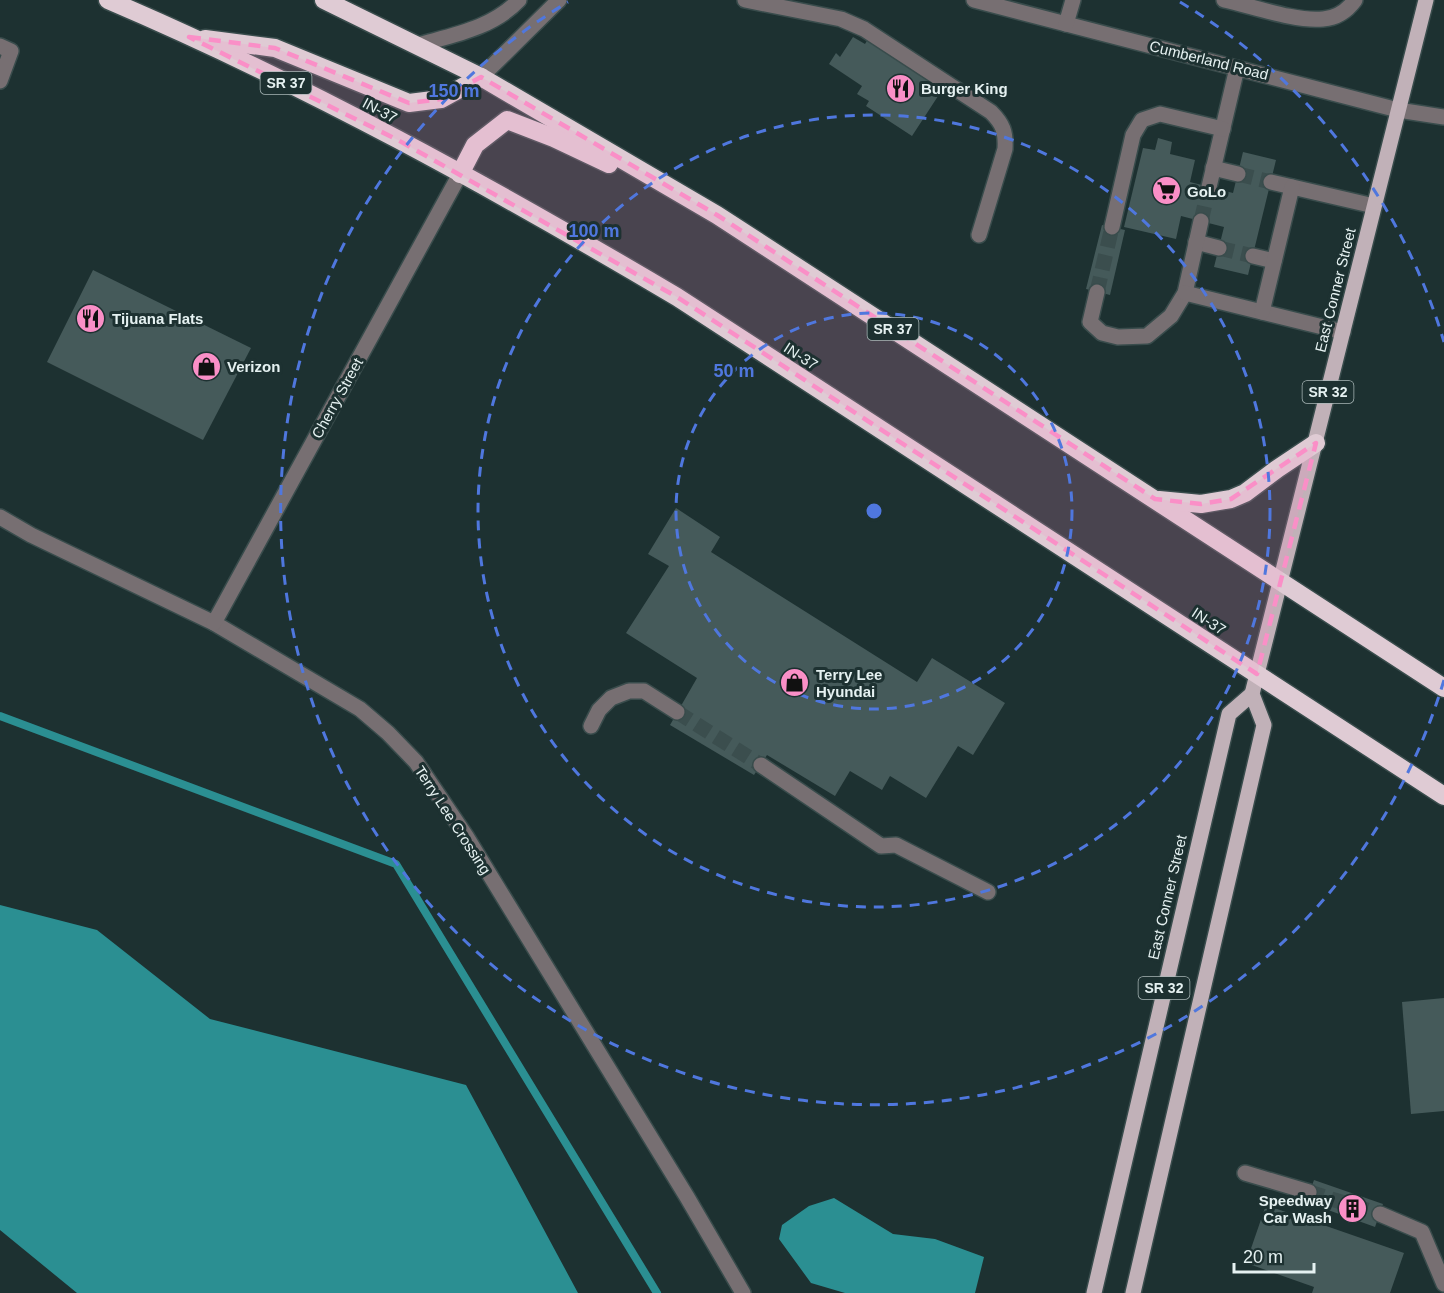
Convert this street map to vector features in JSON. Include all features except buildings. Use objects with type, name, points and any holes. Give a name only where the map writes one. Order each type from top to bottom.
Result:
[{"type":"highway","name":"IN-37","points":[[108,0],[313,95],[552,224],[677,297],[1444,796]]},
{"type":"highway","name":"SR 37","points":[[324,0],[481,77],[717,215],[1444,688]]},
{"type":"highway","points":[[189,37],[275,48],[409,103],[441,99],[481,77]]},
{"type":"highway","points":[[460,174],[475,145],[507,120],[554,138],[717,215]]},
{"type":"highway","points":[[1155,500],[1201,504],[1231,499],[1245,494],[1276,469],[1316,443]]},
{"type":"main road","name":"East Conner Street","points":[[1094,1293],[1229,714],[1252,694],[1426,0]]},
{"type":"main road","name":"SR 32","points":[[1133,1293],[1264,725],[1252,694]]},
{"type":"street","points":[[418,45],[473,29],[496,19],[519,0]]},
{"type":"street","points":[[481,77],[559,0]]},
{"type":"street","points":[[745,0],[841,19],[864,29],[991,112],[1001,123],[1006,135],[1005,149],[978,235]]},
{"type":"street","name":"Cumberland Road","points":[[974,0],[1398,110],[1444,117]]},
{"type":"street","points":[[1066,24],[1073,0]]},
{"type":"street","points":[[1224,0],[1295,16],[1324,19],[1348,10],[1355,0]]},
{"type":"street","points":[[0,46],[10,51],[0,81]]},
{"type":"street","points":[[1209,187],[1237,68]]},
{"type":"street","points":[[1112,227],[1133,135],[1142,120],[1160,114],[1223,129]]},
{"type":"street","points":[[1213,168],[1238,174]]},
{"type":"street","name":"Cherry Street","points":[[214,623],[460,174]]},
{"type":"street","points":[[1271,182],[1374,206]]},
{"type":"street","points":[[1262,312],[1292,187]]},
{"type":"street","points":[[1097,292],[1090,322],[1102,333],[1118,337],[1147,336],[1172,316],[1185,293],[1201,220]]},
{"type":"street","points":[[1196,242],[1219,248]]},
{"type":"street","points":[[1252,256],[1274,261]]},
{"type":"street","points":[[1185,293],[1343,332]]},
{"type":"street","name":"Terry Lee Crossing","points":[[0,517],[31,536],[214,623],[360,709],[388,733],[416,762],[490,876],[687,1197],[743,1293]]},
{"type":"street","points":[[591,726],[599,710],[611,698],[628,691],[644,691],[678,712]]},
{"type":"street","points":[[761,765],[881,846],[896,845],[988,892]]},
{"type":"street","points":[[1245,1173],[1309,1192]]},
{"type":"street","points":[[1380,1214],[1422,1232],[1444,1284]]},
{"type":"highlighted area","points":[[189,37],[275,48],[409,103],[441,99],[481,77],[717,215],[1155,499],[1201,504],[1231,499],[1316,443],[1257,674],[677,297],[396,139]]},
{"type":"water","points":[[0,905],[97,930],[210,1019],[466,1085],[578,1293],[77,1293],[0,1230]]},
{"type":"water","points":[[834,1198],[893,1234],[935,1239],[984,1257],[975,1293],[845,1293],[811,1283],[779,1239],[782,1225],[809,1206]]},
{"type":"waterway","points":[[0,716],[396,864],[657,1293]]},
{"type":"tunnel","points":[[1238,174],[1271,182]]},
{"type":"tunnel","points":[[1201,221],[1209,187]]},
{"type":"tunnel","points":[[1097,292],[1112,227]]},
{"type":"tunnel","points":[[1219,248],[1253,256]]},
{"type":"tunnel","points":[[677,712],[761,765]]},
{"type":"tunnel","points":[[1309,1192],[1380,1214]]},
{"type":"place","name":"Burger King","points":[[900,88]]},
{"type":"place","name":"GoLo","points":[[1166,191]]},
{"type":"place","name":"Tijuana Flats","points":[[91,318]]},
{"type":"place","name":"Verizon","points":[[206,366]]},
{"type":"place","name":"Terry Lee Hyundai","points":[[795,683]]},
{"type":"place","name":"Speedway Car Wash","points":[[1353,1209]]}]
